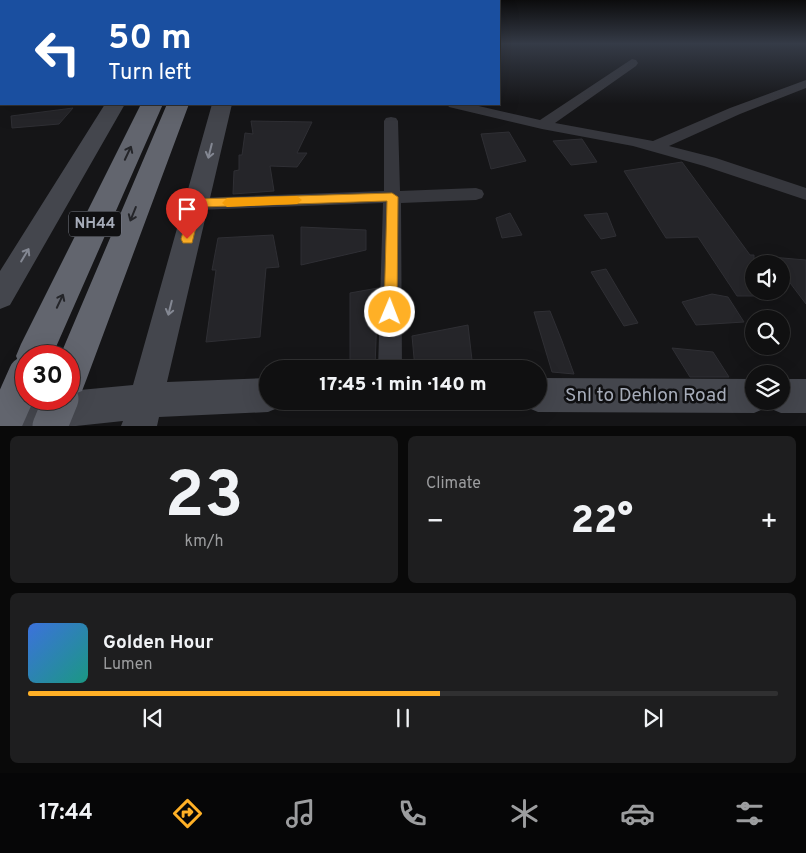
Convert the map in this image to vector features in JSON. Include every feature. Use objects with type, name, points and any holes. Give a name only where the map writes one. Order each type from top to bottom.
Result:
[{"type":"highway","name":"NH44","points":[[39,345],[152,105]]},
{"type":"highway","name":"NH44","points":[[80,348],[178,105]]},
{"type":"highway","name":"NH44","points":[[3,426],[15,399]]},
{"type":"highway","points":[[50,426],[57,410]]},
{"type":"street","points":[[542,125],[631,64]]},
{"type":"street","points":[[655,146],[735,111],[806,84]]},
{"type":"street","points":[[0,296],[114,105]]},
{"type":"street","points":[[143,413],[222,105]]},
{"type":"street","points":[[458,105],[542,125],[603,134],[655,146],[806,194]]},
{"type":"street","points":[[390,360],[391,121]]},
{"type":"street","points":[[197,204],[476,194]]},
{"type":"street","points":[[0,416],[143,413],[230,395],[259,395]]},
{"type":"street","name":"Snl to Dehlon Road","points":[[547,396],[745,396]]},
{"type":"street","points":[[790,396],[806,396]]},
{"type":"building","points":[[73,108],[59,124],[12,128],[11,116]]},
{"type":"building","points":[[251,121],[312,122],[297,153],[307,153],[297,167],[270,166],[274,191],[233,194],[234,171],[239,170],[239,155],[242,155],[245,133],[253,134]]},
{"type":"building","points":[[509,132],[526,161],[491,169],[481,134]]},
{"type":"building","points":[[582,139],[597,162],[571,165],[553,141]]},
{"type":"building","points":[[682,162],[750,255],[745,255],[745,296],[737,296],[698,237],[666,238],[624,171]]},
{"type":"building","points":[[510,213],[522,235],[502,238],[496,218]]},
{"type":"building","points":[[607,213],[616,236],[601,239],[584,215]]},
{"type":"building","points":[[301,227],[366,230],[366,250],[301,265]]},
{"type":"building","points":[[273,235],[279,267],[266,268],[260,337],[206,342],[216,270],[212,270],[218,238]]},
{"type":"building","points":[[790,259],[806,260],[806,304],[790,283]]},
{"type":"building","points":[[606,269],[638,323],[624,326],[591,272]]},
{"type":"building","points":[[378,288],[375,360],[350,360],[350,293]]},
{"type":"building","points":[[712,294],[728,297],[744,322],[696,325],[682,302]]},
{"type":"building","points":[[550,311],[574,374],[552,372],[534,312]]},
{"type":"building","points":[[468,325],[472,360],[414,360],[412,336]]},
{"type":"building","points":[[672,348],[713,352],[729,377],[690,377]]},
{"type":"slow traffic","points":[[227,203],[297,200]]},
{"type":"route","points":[[187,239],[197,204],[392,197],[390,312]]}]
